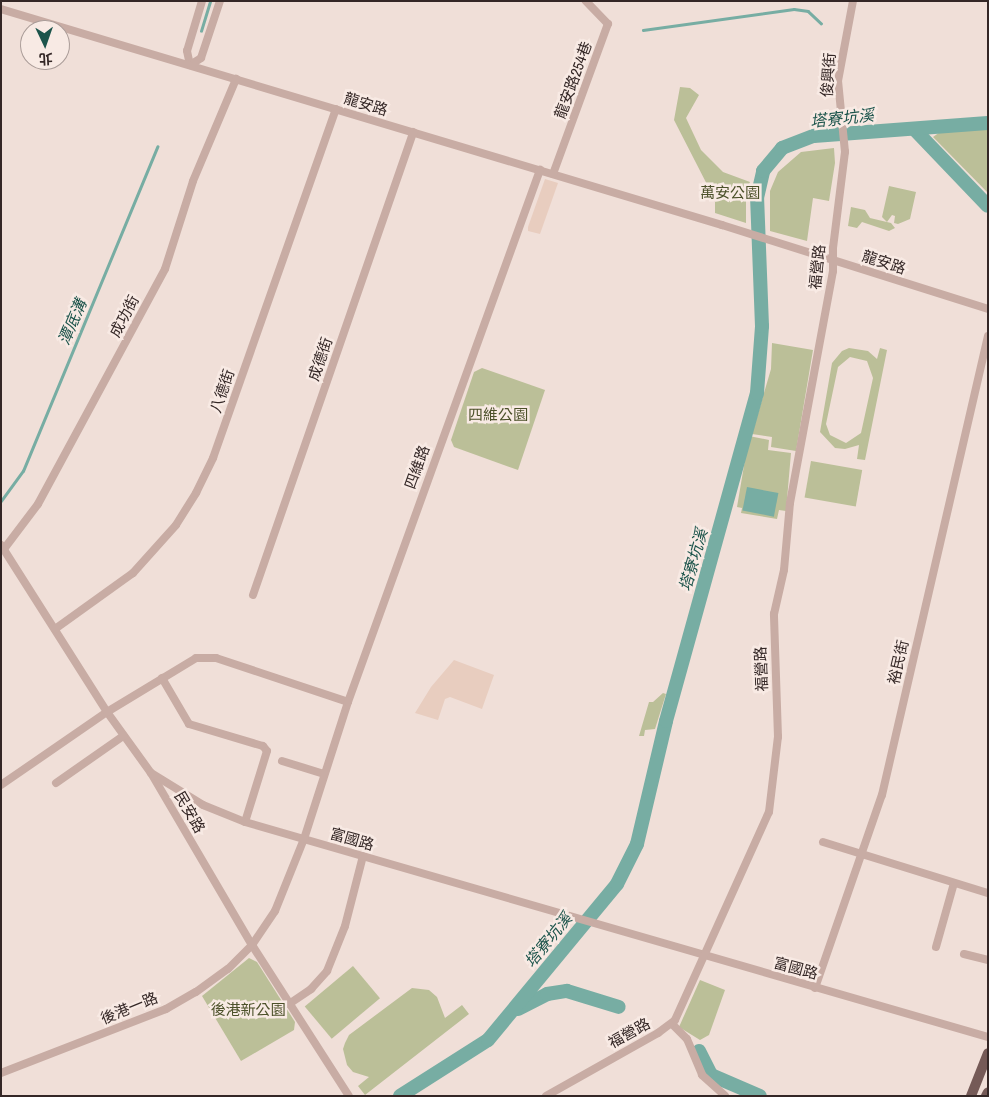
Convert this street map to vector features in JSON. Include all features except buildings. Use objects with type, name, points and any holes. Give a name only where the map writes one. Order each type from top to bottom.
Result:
[{"type":"main road","points":[[971,1096],[988,1053]]},
{"type":"main road","points":[[986,1096],[988,1092]]},
{"type":"street","points":[[202,1],[187,52],[190,65],[201,58],[220,1]]},
{"type":"street","name":"龍安路254巷","points":[[553,174],[608,24],[586,1]]},
{"type":"street","name":"俊興街","points":[[845,152],[838,81],[853,1]]},
{"type":"street","name":"龍安路","points":[[1,9],[722,225],[988,309]]},
{"type":"street","name":"成功街","points":[[2,547],[38,504],[165,269],[193,180],[236,79]]},
{"type":"street","name":"八德街","points":[[55,628],[133,573],[176,525],[196,493],[213,458],[336,109]]},
{"type":"street","name":"成德街","points":[[253,595],[413,132]]},
{"type":"street","name":"福營路","points":[[546,1096],[672,1024],[748,863],[769,812],[778,737],[774,614],[833,260],[845,152]]},
{"type":"street","name":"四維路","points":[[252,945],[284,893],[304,839],[348,702],[540,170]]},
{"type":"street","name":"裕民街","points":[[815,988],[864,855],[882,795],[988,336]]},
{"type":"street","name":"民安路","points":[[2,547],[107,712],[151,773],[252,945],[349,1096]]},
{"type":"street","points":[[1,785],[107,712],[196,658],[207,656],[229,662],[348,702]]},
{"type":"street","points":[[162,678],[189,724],[263,746],[267,754],[245,822]]},
{"type":"street","points":[[56,783],[123,736]]},
{"type":"street","points":[[282,761],[324,774]]},
{"type":"street","name":"富國路","points":[[151,773],[203,805],[245,822],[553,913],[988,1037]]},
{"type":"street","points":[[824,842],[988,893]]},
{"type":"street","points":[[289,1004],[311,989],[328,971],[345,926],[363,856]]},
{"type":"street","points":[[936,947],[954,883]]},
{"type":"street","name":"後港一路","points":[[1,1073],[166,1008],[228,969],[252,945]]},
{"type":"street","points":[[964,954],[988,960]]},
{"type":"street","points":[[672,1024],[687,1039],[702,1075],[725,1096]]},
{"type":"green space","name":"萬安公園","points":[[680,87],[690,88],[699,95],[686,118],[701,150],[723,172],[750,182],[746,190],[746,223],[715,213],[715,200],[674,120]]},
{"type":"green space","points":[[988,128],[988,193],[933,137],[940,132]]},
{"type":"green space","points":[[834,148],[835,163],[829,201],[813,198],[807,241],[770,231],[770,191],[778,172],[801,152]]},
{"type":"green space","points":[[889,186],[916,192],[910,219],[898,224],[894,223],[895,216],[892,215],[887,222],[882,217]]},
{"type":"green space","points":[[851,207],[865,210],[870,218],[891,223],[895,228],[889,231],[862,222],[857,228],[848,226]]},
{"type":"green space","points":[[772,343],[813,350],[796,451],[771,447],[772,437],[752,434],[771,369]]},
{"type":"green space","points":[[849,348],[868,351],[877,359],[880,348],[887,350],[865,460],[857,459],[859,445],[845,449],[835,448],[820,432],[832,363],[842,351]],"holes":[[[850,357],[867,361],[873,378],[861,433],[846,443],[830,435],[826,424],[838,367]]]},
{"type":"green space","name":"四維公園","points":[[482,368],[545,390],[518,470],[454,447],[451,440],[474,372]]},
{"type":"green space","points":[[749,436],[769,440],[768,450],[791,453],[786,511],[779,510],[777,519],[741,513],[742,508],[737,507]]},
{"type":"green space","points":[[811,461],[862,470],[856,506],[805,497]]},
{"type":"green space","points":[[663,693],[666,694],[655,729],[645,730],[644,736],[639,736],[649,702],[653,702]]},
{"type":"green space","name":"後港新公園","points":[[249,958],[257,962],[295,1022],[294,1030],[241,1061],[202,996]]},
{"type":"green space","points":[[353,966],[380,998],[332,1039],[305,1006]]},
{"type":"green space","points":[[700,980],[725,990],[709,1035],[700,1040],[679,1027]]},
{"type":"green space","points":[[412,988],[429,990],[437,997],[445,1018],[462,1005],[469,1014],[365,1095],[358,1086],[369,1077],[353,1072],[347,1065],[343,1049],[345,1043],[349,1035]]},
{"type":"shaded area","points":[[545,179],[558,183],[540,234],[528,231],[528,227]]},
{"type":"shaded area","points":[[454,660],[494,675],[482,709],[450,697],[445,699],[438,720],[415,713],[431,687]]},
{"type":"water","points":[[747,487],[778,493],[774,517],[742,511]]},
{"type":"waterway","name":"潭底溝","points":[[201,31],[210,1]]},
{"type":"waterway","points":[[643,30],[794,9],[808,11],[821,23]]},
{"type":"waterway","name":"塔寮坑溪","points":[[400,1096],[488,1040],[617,884],[637,844],[666,721],[757,393],[762,326],[757,198],[763,171],[782,148],[814,136],[988,123]]},
{"type":"waterway","points":[[915,130],[988,206]]},
{"type":"waterway","name":"潭底溝","points":[[1,501],[23,471],[157,147]]},
{"type":"waterway","points":[[518,1009],[547,994],[567,991],[619,1007]]},
{"type":"waterway","points":[[699,1051],[711,1075],[760,1096]]}]
